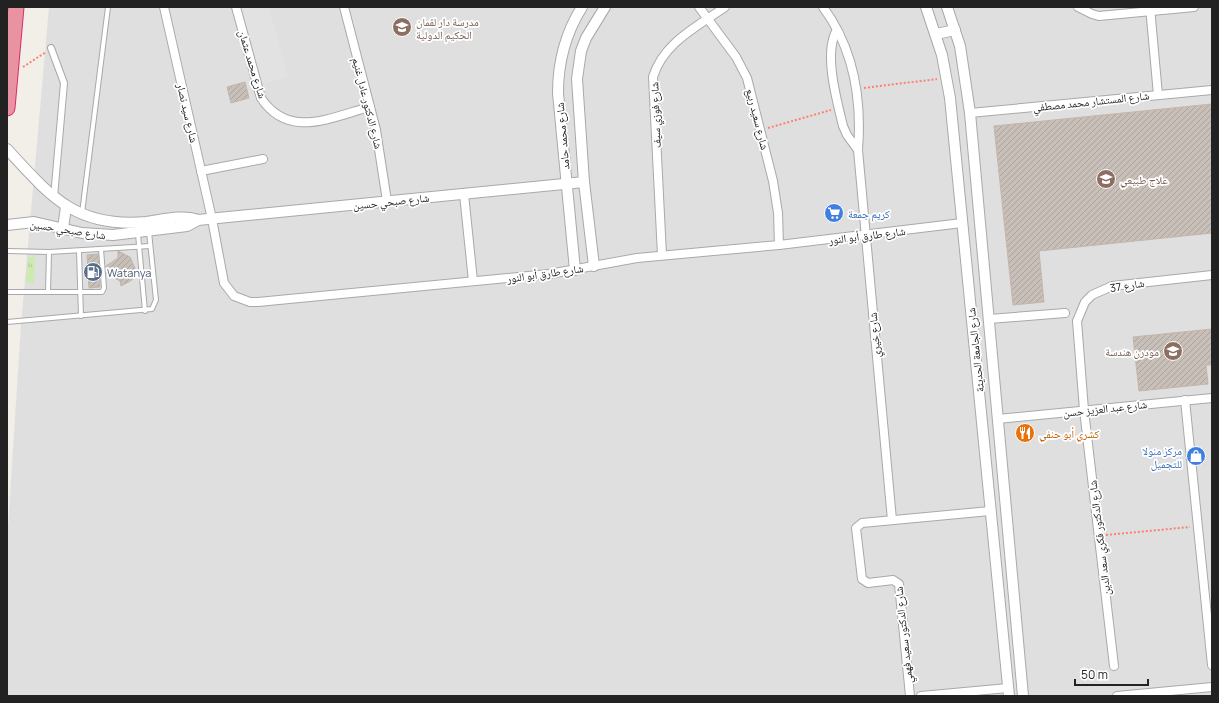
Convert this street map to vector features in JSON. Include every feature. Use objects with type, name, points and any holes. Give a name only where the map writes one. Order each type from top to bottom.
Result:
[{"type":"highway","points":[[7,108],[16,7]]},
{"type":"street","name":"شارع سيد نصار","points":[[164,7],[212,219]]},
{"type":"street","name":"شارع محمد عثمان","points":[[236,7],[261,98],[276,115],[292,122],[309,123],[370,107]]},
{"type":"street","name":"شارع الدكتور عادل غنيم","points":[[344,7],[370,107],[380,154],[387,201]]},
{"type":"street","name":"شارع محمد حامد","points":[[575,270],[566,184],[558,77],[564,46],[569,31],[582,7]]},
{"type":"street","name":"شارع محمد حامد","points":[[594,266],[584,182],[577,78],[581,51],[586,38],[605,7]]},
{"type":"street","name":"شارع سعيد ربيع","points":[[699,7],[744,71],[751,90],[776,197],[779,245]]},
{"type":"street","name":"شارع فوزي سيف","points":[[662,255],[653,77],[665,52],[725,7]]},
{"type":"street","name":"شارع خيري","points":[[823,7],[837,30],[851,62],[857,89],[860,115],[858,150],[892,520]]},
{"type":"street","name":"شارع الجامعة الحديثة","points":[[926,7],[936,34],[947,77],[1008,692]]},
{"type":"street","name":"شارع الجامعة الحديثة","points":[[947,7],[964,63],[970,113],[1023,696]]},
{"type":"street","points":[[1078,7],[1088,13],[1099,16],[1150,9],[1194,7]]},
{"type":"street","points":[[1150,9],[1158,95]]},
{"type":"street","points":[[837,30],[830,50],[839,108],[847,135],[858,150]]},
{"type":"street","points":[[936,34],[955,30]]},
{"type":"street","points":[[52,48],[64,83],[54,197]]},
{"type":"street","name":"شارع المستشار محمد مصطفي","points":[[970,113],[1212,90]]},
{"type":"street","name":"شارع صبحي حسين","points":[[7,149],[39,184],[66,207],[94,219],[121,223],[186,218],[198,220],[212,219],[584,182]]},
{"type":"street","points":[[201,171],[264,159]]},
{"type":"street","points":[[464,194],[473,281]]},
{"type":"street","points":[[63,228],[66,207]]},
{"type":"street","name":"شارع طارق أبو النور","points":[[212,219],[224,283],[234,296],[246,301],[258,302],[575,270],[626,259],[779,245],[962,223]]},
{"type":"street","name":"شارع صبحي حسين","points":[[7,225],[34,222],[98,235],[138,234],[190,226],[198,220]]},
{"type":"street","name":"شارع 37","points":[[1084,410],[1077,321],[1085,302],[1092,295],[1112,286],[1212,275]]},
{"type":"street","points":[[989,319],[1066,313]]},
{"type":"street","name":"شارع عبد العزيز حسن","points":[[998,419],[1212,398]]},
{"type":"street","points":[[1185,400],[1212,665]]},
{"type":"street","name":"شارع الدكتور فكري سعد الدين","points":[[1084,410],[1114,666]]},
{"type":"street","points":[[892,520],[990,511]]},
{"type":"street","name":"شارع الدكتور سعيد فهمي","points":[[892,520],[862,523],[857,526],[860,577],[863,581],[868,583],[893,580],[900,584],[910,696]]},
{"type":"street","points":[[994,546],[1009,545]]},
{"type":"street","points":[[1117,696],[1212,687]]},
{"type":"street","points":[[921,696],[1008,692]]},
{"type":"lane","points":[[82,215],[108,7]]},
{"type":"lane","points":[[7,322],[145,311],[154,307],[156,300],[149,232]]},
{"type":"lane","points":[[138,234],[145,311]]},
{"type":"lane","points":[[7,250],[49,252],[150,246]]},
{"type":"lane","points":[[7,292],[100,293],[104,290],[101,249]]},
{"type":"lane","points":[[79,251],[81,316]]},
{"type":"lane","points":[[48,292],[49,252]]},
{"type":"path","points":[[10,76],[52,48]]},
{"type":"path","points":[[857,89],[947,77]]},
{"type":"path","points":[[761,130],[839,108]]},
{"type":"path","points":[[1099,536],[1198,527]]},
{"type":"shaded area","points":[[49,7],[1212,7],[1212,696],[7,696],[7,542],[21,325]]},
{"type":"shaded area","points":[[240,7],[269,7],[288,77],[260,85]]},
{"type":"green space","points":[[28,257],[35,257],[34,283],[26,283]]},
{"type":"building","points":[[245,82],[249,98],[231,103],[227,87]]},
{"type":"building","name":"علاج طبيعي","points":[[1212,104],[1212,233],[1039,251],[1044,302],[1013,305],[994,126]]},
{"type":"building","points":[[118,251],[130,257],[135,268],[132,280],[121,286],[120,281],[106,273],[106,266],[118,258]]},
{"type":"building","points":[[98,254],[100,287],[89,288],[87,255]]},
{"type":"building","name":"مودرن هندسة","points":[[1212,329],[1212,365],[1206,365],[1208,384],[1139,391],[1133,337]]},
{"type":"place","name":"مدرسة دار لقمان الحكيم الدولية","points":[[402,27]]},
{"type":"place","name":"علاج طبيعي","points":[[1106,179]]},
{"type":"place","name":"كريم جمعة","points":[[834,213]]},
{"type":"place","name":"Watanya","points":[[93,272]]},
{"type":"place","name":"مودرن هندسة","points":[[1173,351]]},
{"type":"place","name":"كشري أبو حنفي","points":[[1025,433]]},
{"type":"place","name":"مركز منولا للتجميل","points":[[1196,456]]}]
